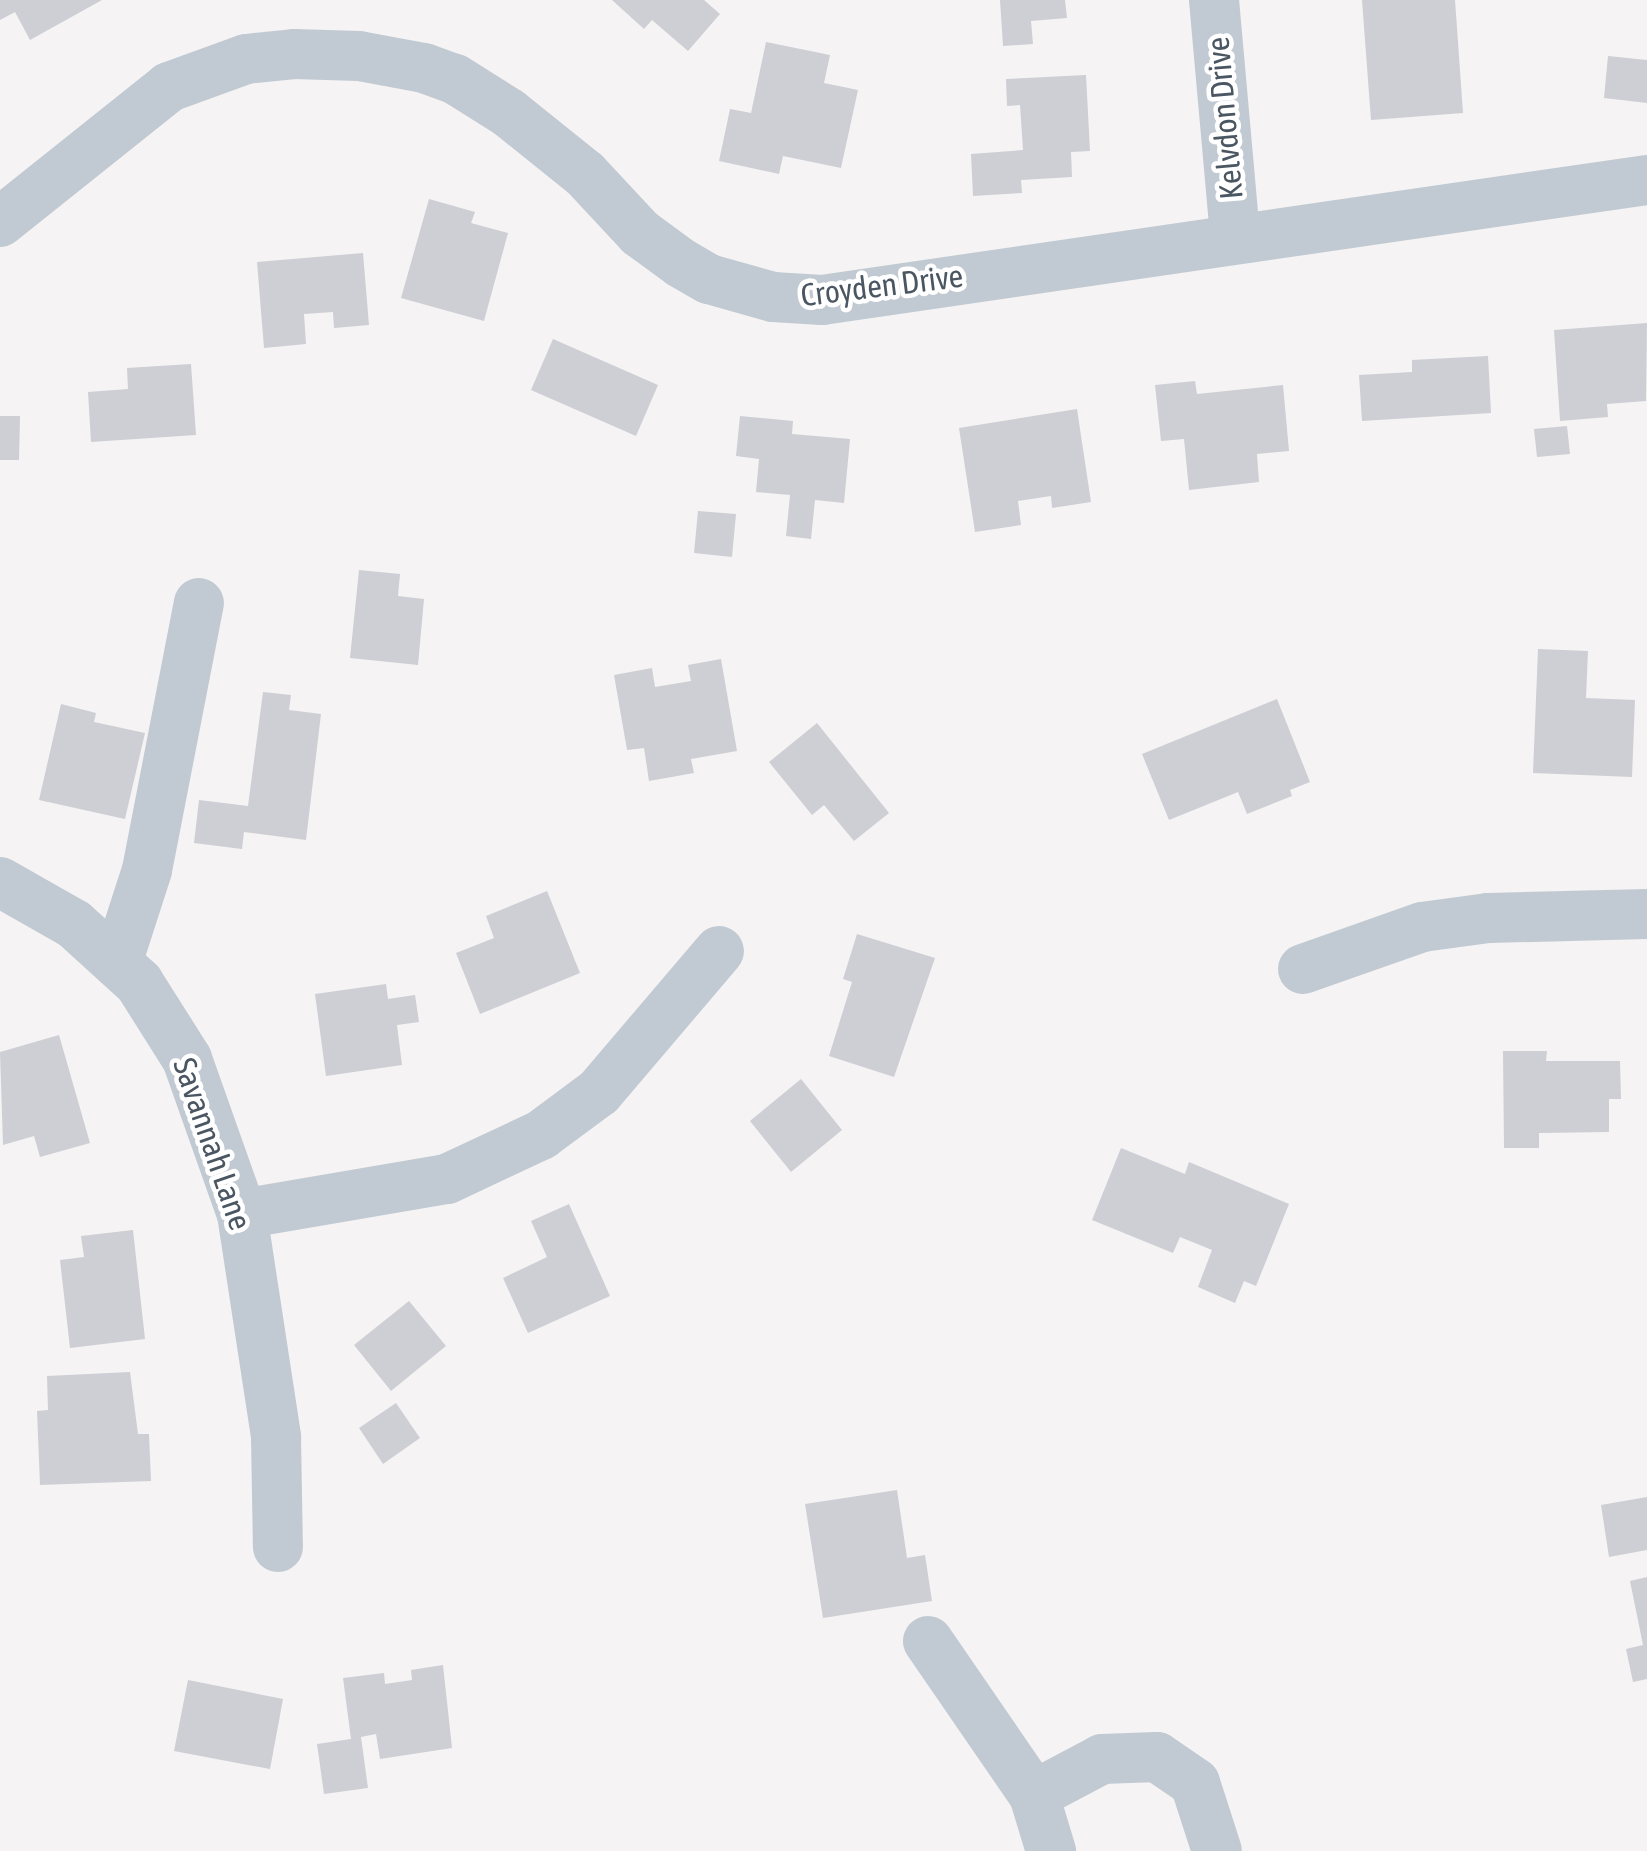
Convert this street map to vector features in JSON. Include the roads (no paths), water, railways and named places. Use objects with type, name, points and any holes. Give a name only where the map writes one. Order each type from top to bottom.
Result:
[{"type":"street","name":"Kelvdon Drive","points":[[1214,0],[1236,236]]},
{"type":"street","name":"Croyden Drive","points":[[0,222],[169,86],[246,59],[294,54],[359,56],[424,68],[454,79],[509,113],[585,174],[640,232],[681,263],[724,284],[772,297],[822,300],[1236,236],[1647,180]]},
{"type":"street","points":[[117,963],[147,870],[199,603]]},
{"type":"street","name":"Savannah Lane","points":[[0,882],[74,924],[139,983],[187,1059],[242,1214],[276,1437],[278,1547]]},
{"type":"street","points":[[1303,968],[1422,927],[1488,918],[1647,914]]},
{"type":"street","points":[[242,1214],[448,1179],[541,1135],[599,1092],[720,951]]},
{"type":"street","points":[[928,1641],[1034,1795],[1051,1851]]},
{"type":"street","points":[[1034,1795],[1102,1760],[1157,1757],[1196,1783],[1216,1851]]}]
